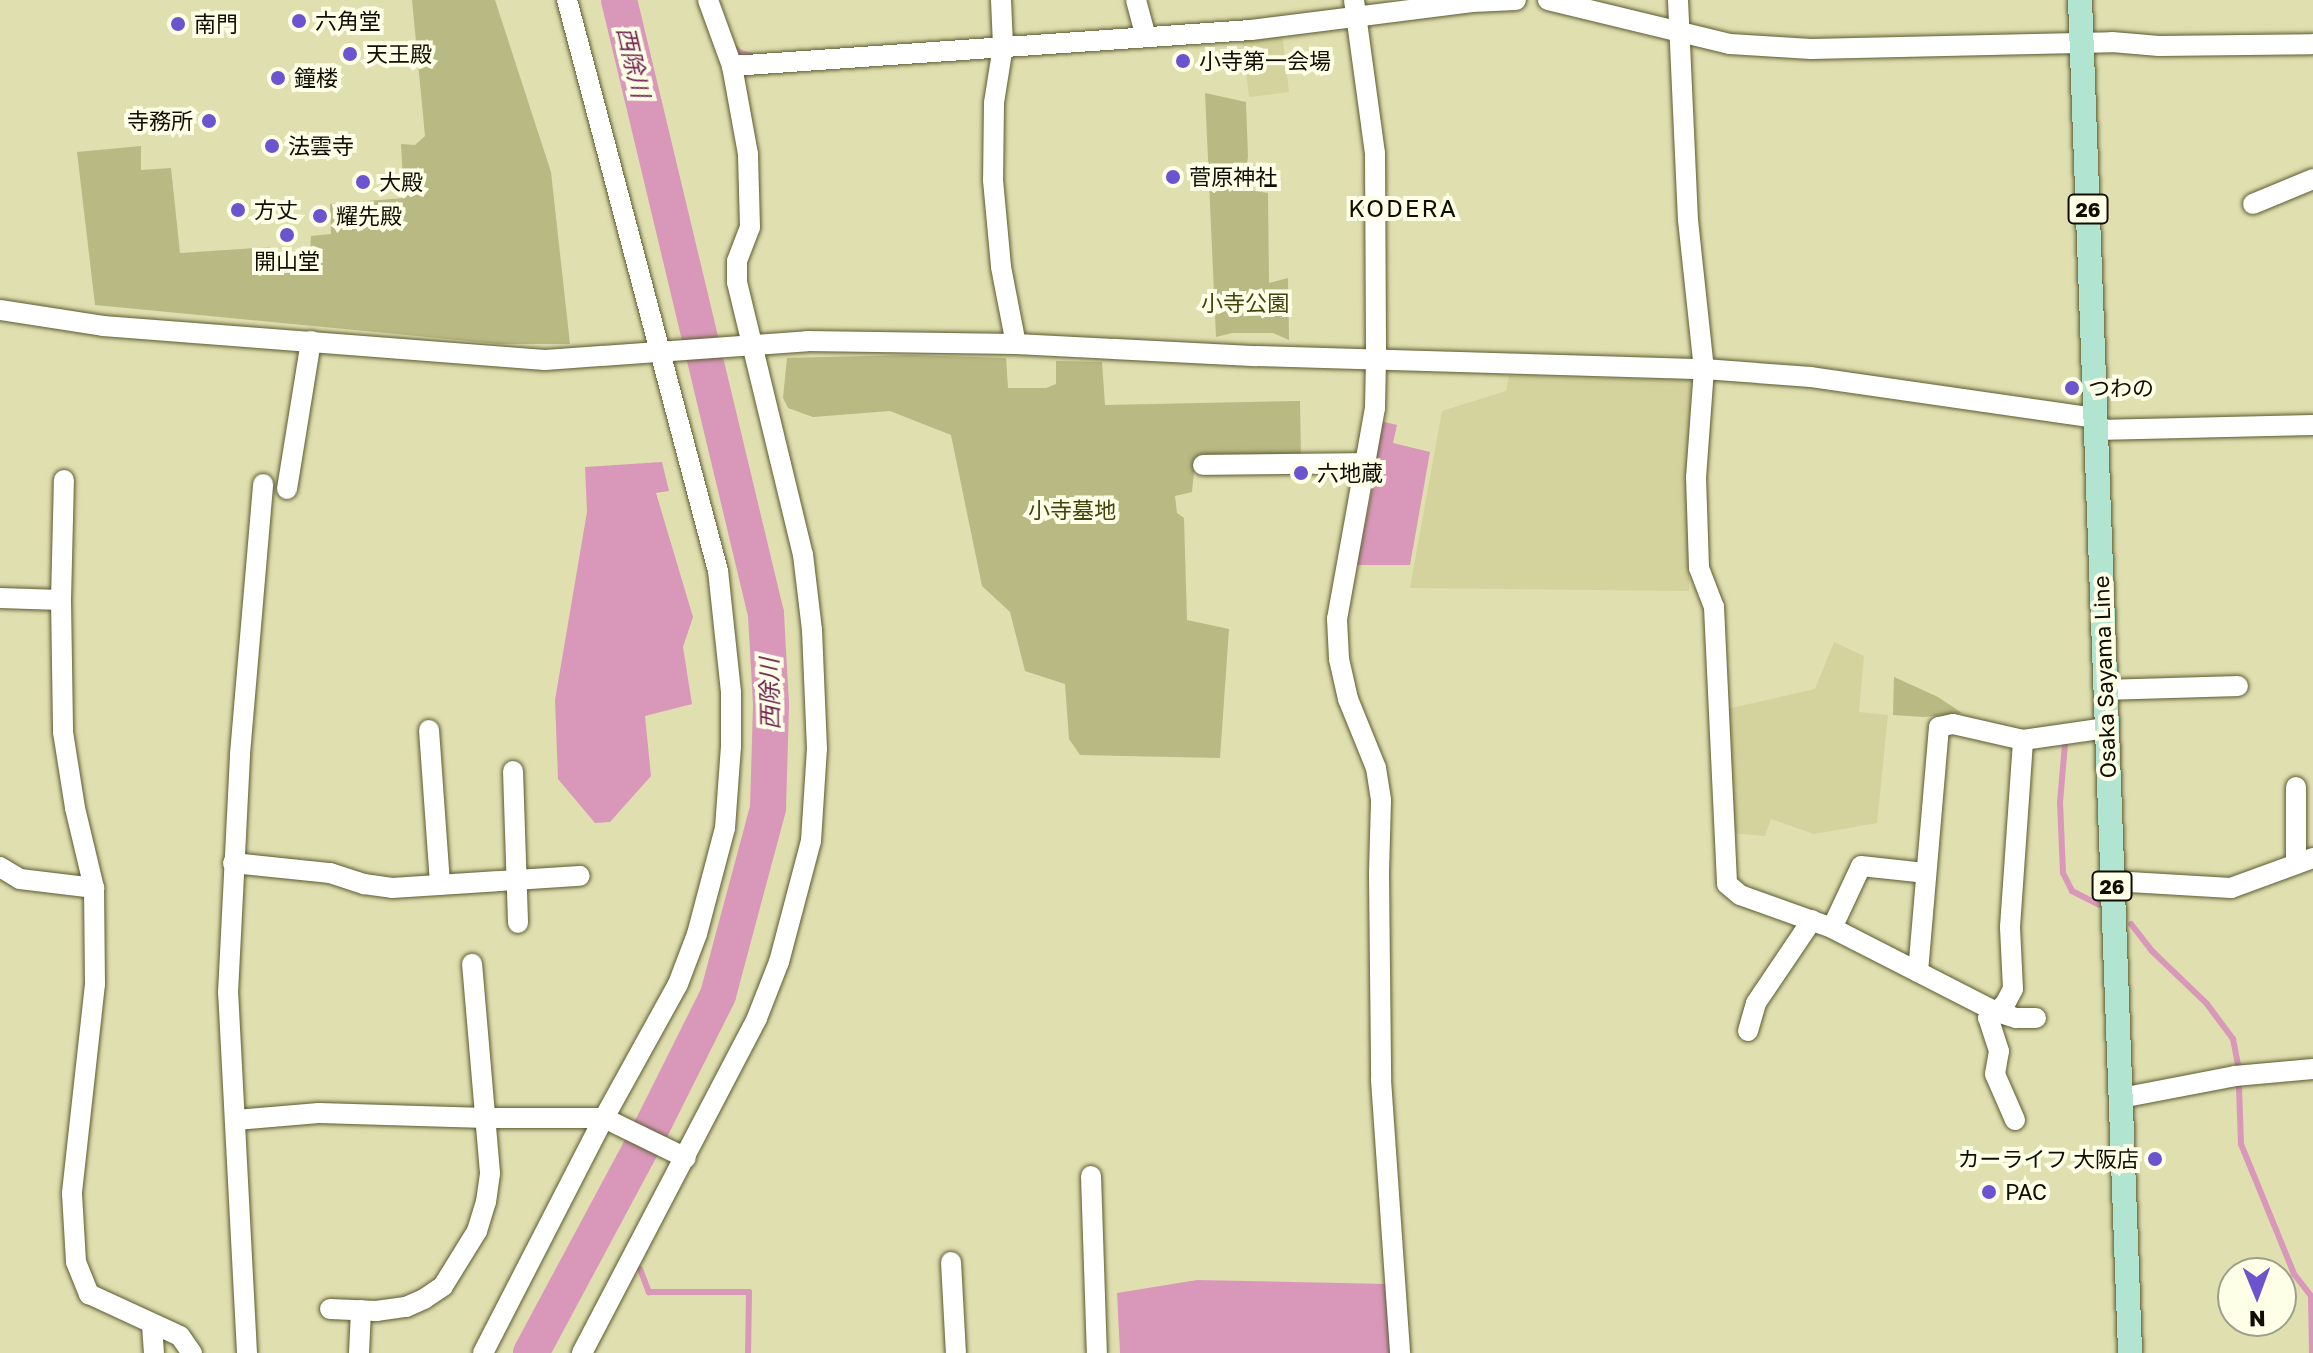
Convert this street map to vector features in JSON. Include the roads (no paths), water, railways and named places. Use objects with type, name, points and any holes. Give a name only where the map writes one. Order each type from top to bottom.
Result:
[{"type":"main road","name":"Osaka Sayama Line","points":[[2080,0],[2130,1353]]},
{"type":"street","points":[[483,1353],[609,1120],[678,984],[711,886],[726,814],[731,692],[718,571],[665,353],[567,0]]},
{"type":"street","points":[[582,1353],[680,1155],[757,1018],[779,962],[811,841],[817,749],[812,630],[803,555],[742,347],[737,261],[750,227],[748,154],[732,66],[708,0]]},
{"type":"street","points":[[1001,0],[1003,46],[994,103],[993,180],[1001,267],[1016,344]]},
{"type":"street","points":[[1136,0],[1146,37]]},
{"type":"street","points":[[732,66],[1251,30],[1355,8],[1516,0]]},
{"type":"street","points":[[1548,0],[1730,44],[1811,49],[2112,42],[2159,46],[2313,44]]},
{"type":"street","points":[[1678,0],[1688,220],[1704,369],[1696,477],[1699,568],[1714,607],[1727,884],[1740,895],[1832,928],[1994,1011],[2016,1018],[2036,1018]]},
{"type":"street","points":[[1355,8],[1375,153],[1375,408],[1337,619],[1339,659],[1345,686],[1376,768],[1381,801],[1381,1080],[1400,1353]]},
{"type":"street","points":[[2253,204],[2313,179]]},
{"type":"street","points":[[0,310],[103,326],[545,360],[807,341],[1016,344],[1376,360],[1704,369],[1811,377],[2095,424],[2313,425]]},
{"type":"street","points":[[287,489],[311,341]]},
{"type":"street","points":[[1203,465],[1364,463]]},
{"type":"street","points":[[64,480],[61,600],[63,732],[75,808],[94,888],[95,984],[72,1194],[76,1262],[89,1294],[180,1336],[192,1353]]},
{"type":"street","points":[[247,1353],[228,993],[233,863],[263,484]]},
{"type":"street","points":[[0,598],[61,600]]},
{"type":"street","points":[[2104,690],[2238,686]]},
{"type":"street","points":[[1918,972],[1939,727],[1953,724],[2023,740],[2106,728]]},
{"type":"street","points":[[429,730],[440,885]]},
{"type":"street","points":[[2015,1120],[1995,1074],[1999,1051],[1988,1018],[2005,1004],[2013,989],[2010,927],[2023,740]]},
{"type":"street","points":[[513,771],[518,923]]},
{"type":"street","points":[[2112,881],[2231,888],[2304,861],[2296,787]]},
{"type":"street","points":[[233,863],[330,873],[364,884],[392,888],[580,876]]},
{"type":"street","points":[[1832,928],[1861,866],[1925,873]]},
{"type":"street","points":[[0,867],[20,879],[94,888]]},
{"type":"street","points":[[1748,1031],[1756,1003],[1812,920]]},
{"type":"street","points":[[330,1309],[406,1307],[443,1286],[463,1257],[486,1202],[490,1173],[472,964]]},
{"type":"street","points":[[2121,1098],[2235,1076],[2313,1069]]},
{"type":"street","points":[[236,1120],[319,1113],[609,1120],[680,1155]]},
{"type":"street","points":[[1091,1176],[1097,1353]]},
{"type":"street","points":[[951,1262],[956,1353]]},
{"type":"street","points":[[359,1353],[361,1310]]},
{"type":"street","points":[[152,1325],[154,1353]]},
{"type":"waterway","name":"西除川","points":[[531,1353],[650,1131],[718,995],[768,808],[771,704],[766,614],[619,0]]},
{"type":"waterway","points":[[732,45],[740,53],[753,56]]},
{"type":"waterway","points":[[2065,744],[2060,802],[2063,873],[2072,891],[2099,905]]},
{"type":"waterway","points":[[2131,924],[2152,951],[2207,1004],[2233,1039],[2238,1064]]},
{"type":"waterway","points":[[2239,1087],[2241,1144],[2294,1274],[2311,1296],[2312,1353]]},
{"type":"waterway","points":[[640,1269],[649,1292],[749,1292],[748,1353]]},
{"type":"place","name":"六角堂","points":[[299,21]]},
{"type":"place","name":"南門","points":[[178,24]]},
{"type":"place","name":"天王殿","points":[[350,54]]},
{"type":"place","name":"小寺第一会場","points":[[1183,61]]},
{"type":"place","name":"鐘楼","points":[[278,78]]},
{"type":"place","name":"寺務所","points":[[209,121]]},
{"type":"place","name":"法雲寺","points":[[272,146]]},
{"type":"place","name":"菅原神社","points":[[1173,177]]},
{"type":"place","name":"大殿","points":[[363,182]]},
{"type":"place","name":"方丈","points":[[238,210]]},
{"type":"place","name":"耀先殿","points":[[320,216]]},
{"type":"place","name":"開山堂","points":[[287,235]]},
{"type":"place","name":"つわの","points":[[2072,388]]},
{"type":"place","name":"六地蔵","points":[[1301,473]]},
{"type":"place","name":"カーライフ 大阪店","points":[[2155,1159]]},
{"type":"place","name":"PAC","points":[[1989,1192]]},
{"type":"district","name":"KODERA","points":[[1403,208]]},
{"type":"park label","name":"小寺公園","points":[[1245,303]]},
{"type":"park label","name":"小寺墓地","points":[[1072,510]]}]
